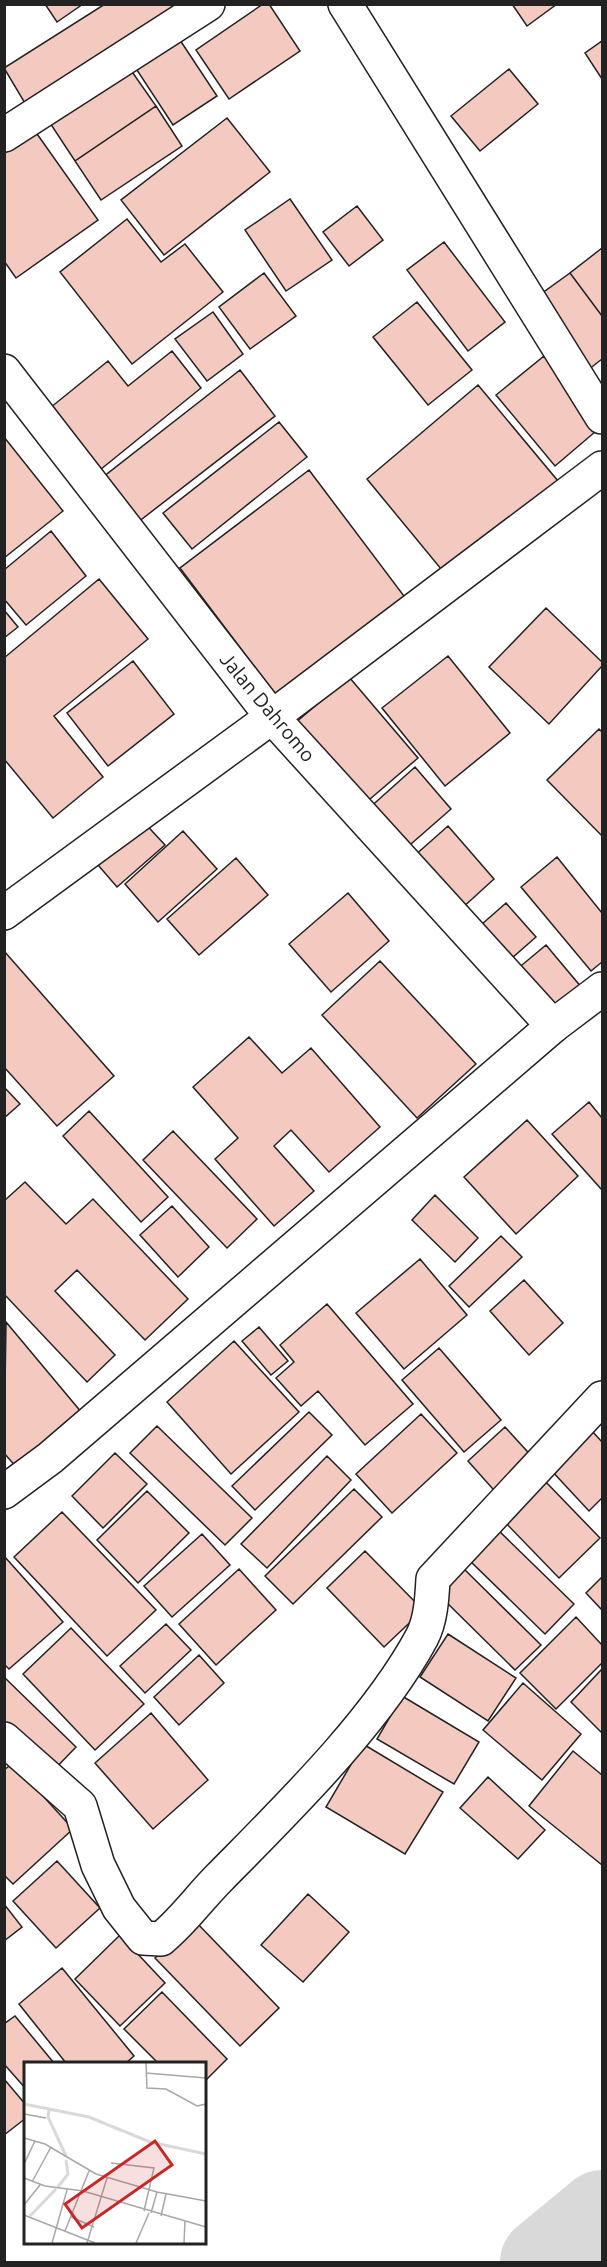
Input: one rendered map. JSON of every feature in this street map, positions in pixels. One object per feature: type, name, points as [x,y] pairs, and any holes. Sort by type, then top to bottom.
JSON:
[{"type":"street","points":[[4,135],[208,4]]},
{"type":"street","points":[[345,4],[603,417]]},
{"type":"street","name":"Jalan Dahromo","points":[[4,371],[272,717],[553,1026]]},
{"type":"street","points":[[4,913],[272,717],[603,468]]},
{"type":"street","points":[[4,1492],[50,1458],[553,1026],[603,989]]},
{"type":"street","points":[[4,1738],[80,1806],[98,1865],[119,1908],[143,1938],[161,1939],[184,1920],[207,1890],[262,1834],[384,1697],[423,1634],[431,1603],[433,1579],[603,1398]]},
{"type":"building","points":[[45,4],[83,4],[57,22]]},
{"type":"building","points":[[105,4],[196,4],[29,110],[4,68]]},
{"type":"building","points":[[263,4],[269,4],[300,51],[229,99],[196,50]]},
{"type":"building","points":[[512,4],[557,4],[527,26]]},
{"type":"building","points":[[176,34],[217,96],[173,125],[133,64]]},
{"type":"building","points":[[602,41],[602,79],[585,53]]},
{"type":"building","points":[[128,66],[156,106],[75,161],[48,120]]},
{"type":"building","points":[[509,69],[538,104],[480,151],[451,116]]},
{"type":"building","points":[[156,106],[182,146],[101,200],[75,161]]},
{"type":"building","points":[[227,118],[270,172],[164,255],[121,200]]},
{"type":"building","points":[[30,124],[98,220],[16,278],[4,261],[4,142]]},
{"type":"building","points":[[290,199],[332,260],[286,291],[245,230]]},
{"type":"building","points":[[357,206],[383,240],[349,266],[323,232]]},
{"type":"building","points":[[127,219],[161,262],[185,244],[223,292],[132,364],[60,272]]},
{"type":"building","points":[[444,242],[505,322],[468,351],[407,270]]},
{"type":"building","points":[[602,248],[602,316],[570,273]]},
{"type":"building","points":[[264,273],[296,316],[250,349],[219,307]]},
{"type":"building","points":[[570,273],[602,316],[602,359],[588,370],[534,299]]},
{"type":"building","points":[[417,302],[472,370],[428,405],[373,337]]},
{"type":"building","points":[[213,312],[243,354],[207,381],[175,339]]},
{"type":"building","points":[[172,351],[201,388],[95,474],[45,412],[108,361],[128,386]]},
{"type":"building","points":[[544,356],[602,426],[555,466],[496,395]]},
{"type":"building","points":[[240,370],[275,416],[133,526],[98,481]]},
{"type":"building","points":[[478,385],[558,481],[446,575],[367,479]]},
{"type":"building","points":[[279,422],[307,457],[192,549],[163,513]]},
{"type":"building","points":[[4,437],[63,511],[4,558]]},
{"type":"building","points":[[309,470],[410,604],[281,702],[180,568]]},
{"type":"building","points":[[51,531],[86,576],[26,625],[4,599],[4,570]]},
{"type":"building","points":[[99,579],[148,639],[54,716],[103,777],[53,818],[4,759],[4,658]]},
{"type":"building","points":[[546,608],[602,662],[602,666],[549,724],[489,667]]},
{"type":"building","points":[[4,610],[18,627],[4,638]]},
{"type":"building","points":[[448,656],[510,733],[445,786],[382,708]]},
{"type":"building","points":[[133,661],[174,714],[108,766],[67,713]]},
{"type":"building","points":[[349,677],[418,758],[363,805],[294,724]]},
{"type":"building","points":[[599,729],[602,732],[602,836],[547,780]]},
{"type":"building","points":[[415,767],[451,809],[403,851],[367,810]]},
{"type":"building","points":[[139,817],[165,845],[117,887],[92,858]]},
{"type":"building","points":[[448,826],[494,879],[460,910],[413,857]]},
{"type":"building","points":[[183,831],[217,869],[158,922],[125,884]]},
{"type":"building","points":[[557,857],[602,913],[602,962],[591,971],[521,887]]},
{"type":"building","points":[[236,858],[268,895],[199,955],[167,919]]},
{"type":"building","points":[[348,893],[389,941],[331,992],[289,944]]},
{"type":"building","points":[[506,903],[536,937],[503,966],[473,932]]},
{"type":"building","points":[[546,945],[582,988],[553,1013],[516,970]]},
{"type":"building","points":[[4,951],[114,1076],[57,1126],[4,1067]]},
{"type":"building","points":[[380,961],[476,1064],[417,1118],[322,1015]]},
{"type":"building","points":[[249,1037],[282,1073],[311,1048],[380,1127],[329,1172],[291,1130],[274,1146],[314,1191],[274,1226],[215,1159],[238,1138],[193,1087]]},
{"type":"building","points":[[4,1087],[20,1104],[4,1118]]},
{"type":"building","points":[[589,1102],[602,1118],[602,1190],[552,1134]]},
{"type":"building","points":[[89,1111],[168,1197],[141,1222],[63,1136]]},
{"type":"building","points":[[527,1120],[578,1176],[516,1234],[464,1177]]},
{"type":"building","points":[[173,1131],[257,1219],[227,1248],[143,1160]]},
{"type":"building","points":[[25,1182],[66,1224],[93,1199],[188,1299],[145,1340],[77,1270],[55,1291],[115,1355],[87,1382],[4,1294],[4,1201]]},
{"type":"building","points":[[435,1195],[478,1238],[455,1262],[412,1220]]},
{"type":"building","points":[[172,1206],[209,1247],[178,1277],[140,1235]]},
{"type":"building","points":[[501,1236],[522,1257],[469,1307],[449,1286]]},
{"type":"building","points":[[420,1259],[467,1315],[404,1369],[356,1313]]},
{"type":"building","points":[[524,1280],[563,1323],[529,1355],[490,1311]]},
{"type":"building","points":[[327,1304],[413,1404],[365,1445],[318,1391],[301,1406],[276,1378],[294,1362],[280,1345]]},
{"type":"building","points":[[6,1322],[82,1413],[17,1468],[4,1453]]},
{"type":"building","points":[[259,1327],[288,1361],[271,1375],[242,1341]]},
{"type":"building","points":[[234,1341],[299,1412],[231,1474],[167,1402]]},
{"type":"building","points":[[439,1348],[501,1420],[464,1452],[402,1380]]},
{"type":"building","points":[[309,1412],[332,1435],[255,1510],[232,1486]]},
{"type":"building","points":[[421,1414],[457,1453],[392,1513],[356,1474]]},
{"type":"building","points":[[157,1426],[252,1518],[225,1545],[130,1453]]},
{"type":"building","points":[[505,1427],[537,1462],[500,1497],[468,1461]]},
{"type":"building","points":[[592,1431],[602,1442],[602,1498],[589,1511],[550,1469]]},
{"type":"building","points":[[115,1453],[147,1484],[103,1528],[72,1496]]},
{"type":"building","points":[[327,1456],[351,1480],[267,1568],[241,1544]]},
{"type":"building","points":[[543,1479],[600,1538],[559,1578],[502,1519]]},
{"type":"building","points":[[354,1489],[382,1517],[293,1604],[265,1576]]},
{"type":"building","points":[[147,1491],[189,1533],[138,1583],[97,1540]]},
{"type":"building","points":[[62,1512],[156,1610],[107,1656],[14,1557]]},
{"type":"building","points":[[497,1529],[574,1604],[545,1634],[468,1559]]},
{"type":"building","points":[[202,1534],[230,1565],[172,1617],[144,1586]]},
{"type":"building","points":[[365,1551],[423,1610],[384,1647],[327,1588]]},
{"type":"building","points":[[4,1556],[63,1622],[9,1669],[4,1664]]},
{"type":"building","points":[[463,1568],[541,1645],[515,1670],[437,1593]]},
{"type":"building","points":[[239,1569],[276,1610],[216,1665],[179,1624]]},
{"type":"building","points":[[602,1577],[602,1610],[586,1593]]},
{"type":"building","points":[[576,1617],[602,1645],[602,1663],[556,1709],[520,1673]]},
{"type":"building","points":[[166,1624],[191,1650],[145,1693],[120,1666]]},
{"type":"building","points":[[71,1628],[144,1704],[95,1750],[23,1674]]},
{"type":"building","points":[[448,1634],[516,1678],[488,1721],[420,1677]]},
{"type":"building","points":[[199,1655],[224,1683],[179,1725],[154,1697]]},
{"type":"building","points":[[602,1669],[602,1733],[571,1702]]},
{"type":"building","points":[[4,1677],[76,1747],[50,1774],[4,1730]]},
{"type":"building","points":[[523,1683],[581,1734],[542,1780],[483,1730]]},
{"type":"building","points":[[402,1696],[479,1742],[454,1784],[377,1739]]},
{"type":"building","points":[[151,1713],[208,1780],[153,1829],[95,1763]]},
{"type":"building","points":[[363,1744],[443,1792],[405,1854],[326,1807]]},
{"type":"building","points":[[573,1751],[602,1775],[602,1865],[529,1806]]},
{"type":"building","points":[[13,1763],[73,1829],[13,1884],[4,1875],[4,1770]]},
{"type":"building","points":[[488,1777],[545,1830],[518,1859],[460,1808]]},
{"type":"building","points":[[57,1861],[100,1908],[56,1948],[13,1901]]},
{"type":"building","points":[[308,1894],[349,1932],[303,1982],[261,1945]]},
{"type":"building","points":[[4,1904],[22,1927],[4,1941]]},
{"type":"building","points":[[194,1920],[279,2008],[240,2046],[155,1958]]},
{"type":"building","points":[[120,1935],[165,1983],[120,2026],[75,1979]]},
{"type":"building","points":[[62,1968],[134,2056],[127,2062],[65,2062],[19,2004]]},
{"type":"building","points":[[162,1992],[227,2059],[206,2080],[206,2062],[157,2062],[124,2029]]},
{"type":"building","points":[[15,2016],[53,2062],[24,2062],[24,2087],[4,2064],[4,2024]]},
{"type":"building","points":[[4,2079],[24,2103],[24,2120],[4,2135]]},
{"type":"waterway","points":[[545,2262],[602,2215]]}]
